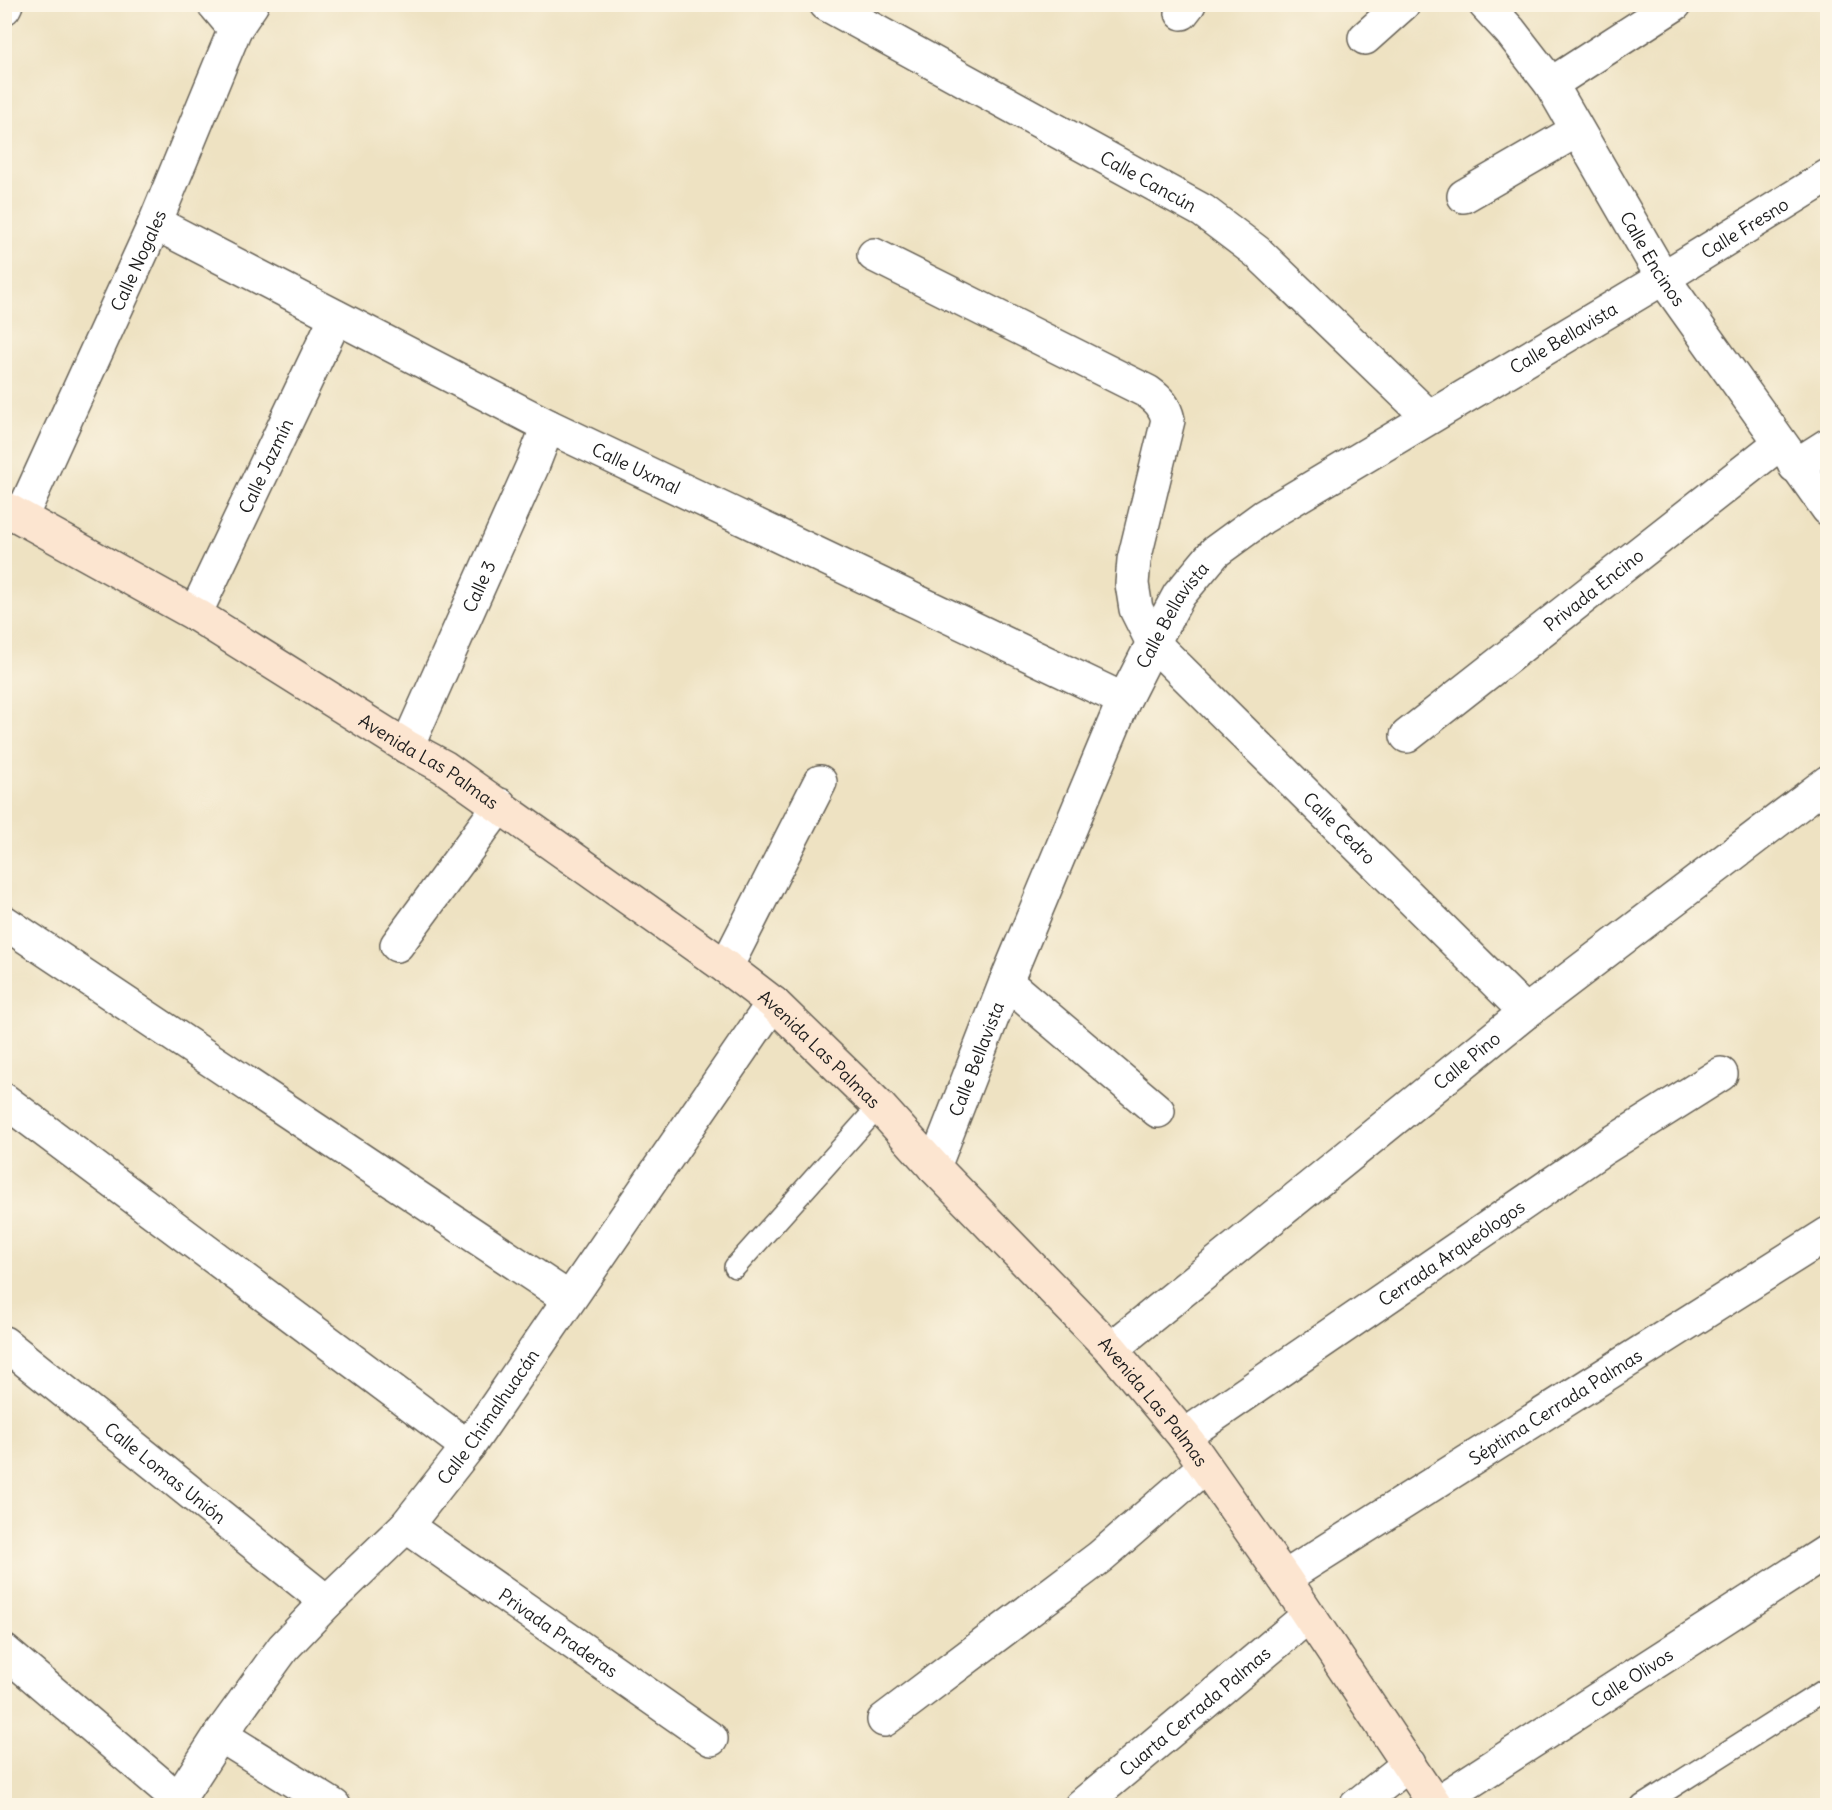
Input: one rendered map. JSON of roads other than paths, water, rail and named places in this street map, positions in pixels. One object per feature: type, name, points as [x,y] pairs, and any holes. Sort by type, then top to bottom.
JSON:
[{"type":"main road","name":"Avenida Las Palmas","points":[[13,512],[195,614],[407,747],[444,767],[500,805],[772,1003],[879,1106],[934,1167],[1111,1349],[1184,1436],[1284,1578],[1435,1805]]},
{"type":"street","points":[[214,4],[244,17]]},
{"type":"street","name":"Calle Cancún","points":[[826,4],[1203,211],[1257,252],[1429,417]]},
{"type":"street","points":[[1365,38],[1403,4]]},
{"type":"street","name":"Calle Encinos","points":[[1485,4],[1510,31],[1551,84],[1576,131],[1663,278],[1827,509]]},
{"type":"street","points":[[1551,84],[1675,4]]},
{"type":"street","name":"Calle Nogales","points":[[13,512],[155,223],[244,17]]},
{"type":"street","points":[[1464,196],[1576,131]]},
{"type":"street","name":"Calle Fresno","points":[[1663,278],[1827,176]]},
{"type":"street","name":"Calle Uxmal","points":[[155,223],[548,426],[1124,700]]},
{"type":"street","name":"Calle Cedro","points":[[874,255],[1148,392],[1162,405],[1168,420],[1134,560],[1132,584],[1136,609],[1153,642],[1526,1012]]},
{"type":"street","name":"Calle Bellavista","points":[[934,1167],[1006,982],[1124,700],[1179,595],[1215,552],[1263,517],[1663,278]]},
{"type":"street","name":"Calle Jazmín","points":[[195,614],[336,317]]},
{"type":"street","name":"Calle 3","points":[[407,747],[548,426]]},
{"type":"street","name":"Privada Encino","points":[[1407,736],[1788,454],[1827,445]]},
{"type":"street","points":[[726,968],[820,782]]},
{"type":"street","name":"Calle Pino","points":[[1111,1349],[1526,1012],[1827,782]]},
{"type":"street","points":[[397,945],[500,805]]},
{"type":"street","points":[[4,922],[568,1298]]},
{"type":"street","points":[[1006,982],[1158,1111]]},
{"type":"street","name":"Calle Chimalhuacán","points":[[176,1802],[220,1735],[283,1648],[406,1526],[468,1447],[772,1003]]},
{"type":"street","name":"Cerrada Arqueólogos","points":[[1184,1436],[1604,1148],[1721,1074]]},
{"type":"street","points":[[4,1100],[468,1447]]},
{"type":"street","name":"Séptima Cerrada Palmas","points":[[1284,1578],[1827,1234]]},
{"type":"street","name":"Calle Lomas Unión","points":[[4,1343],[327,1602]]},
{"type":"street","points":[[884,1720],[1100,1557],[1205,1466]]},
{"type":"street","name":"Privada Praderas","points":[[406,1526],[711,1739]]},
{"type":"street","name":"Calle Olivos","points":[[1435,1805],[1827,1551]]},
{"type":"street","name":"Cuarta Cerrada Palmas","points":[[1081,1806],[1308,1616]]},
{"type":"street","points":[[4,1652],[176,1802]]},
{"type":"street","points":[[220,1735],[334,1806]]},
{"type":"street","points":[[1356,1806],[1409,1764]]},
{"type":"lane","points":[[735,1267],[879,1106]]},
{"type":"lane","points":[[1642,1806],[1827,1688]]}]
